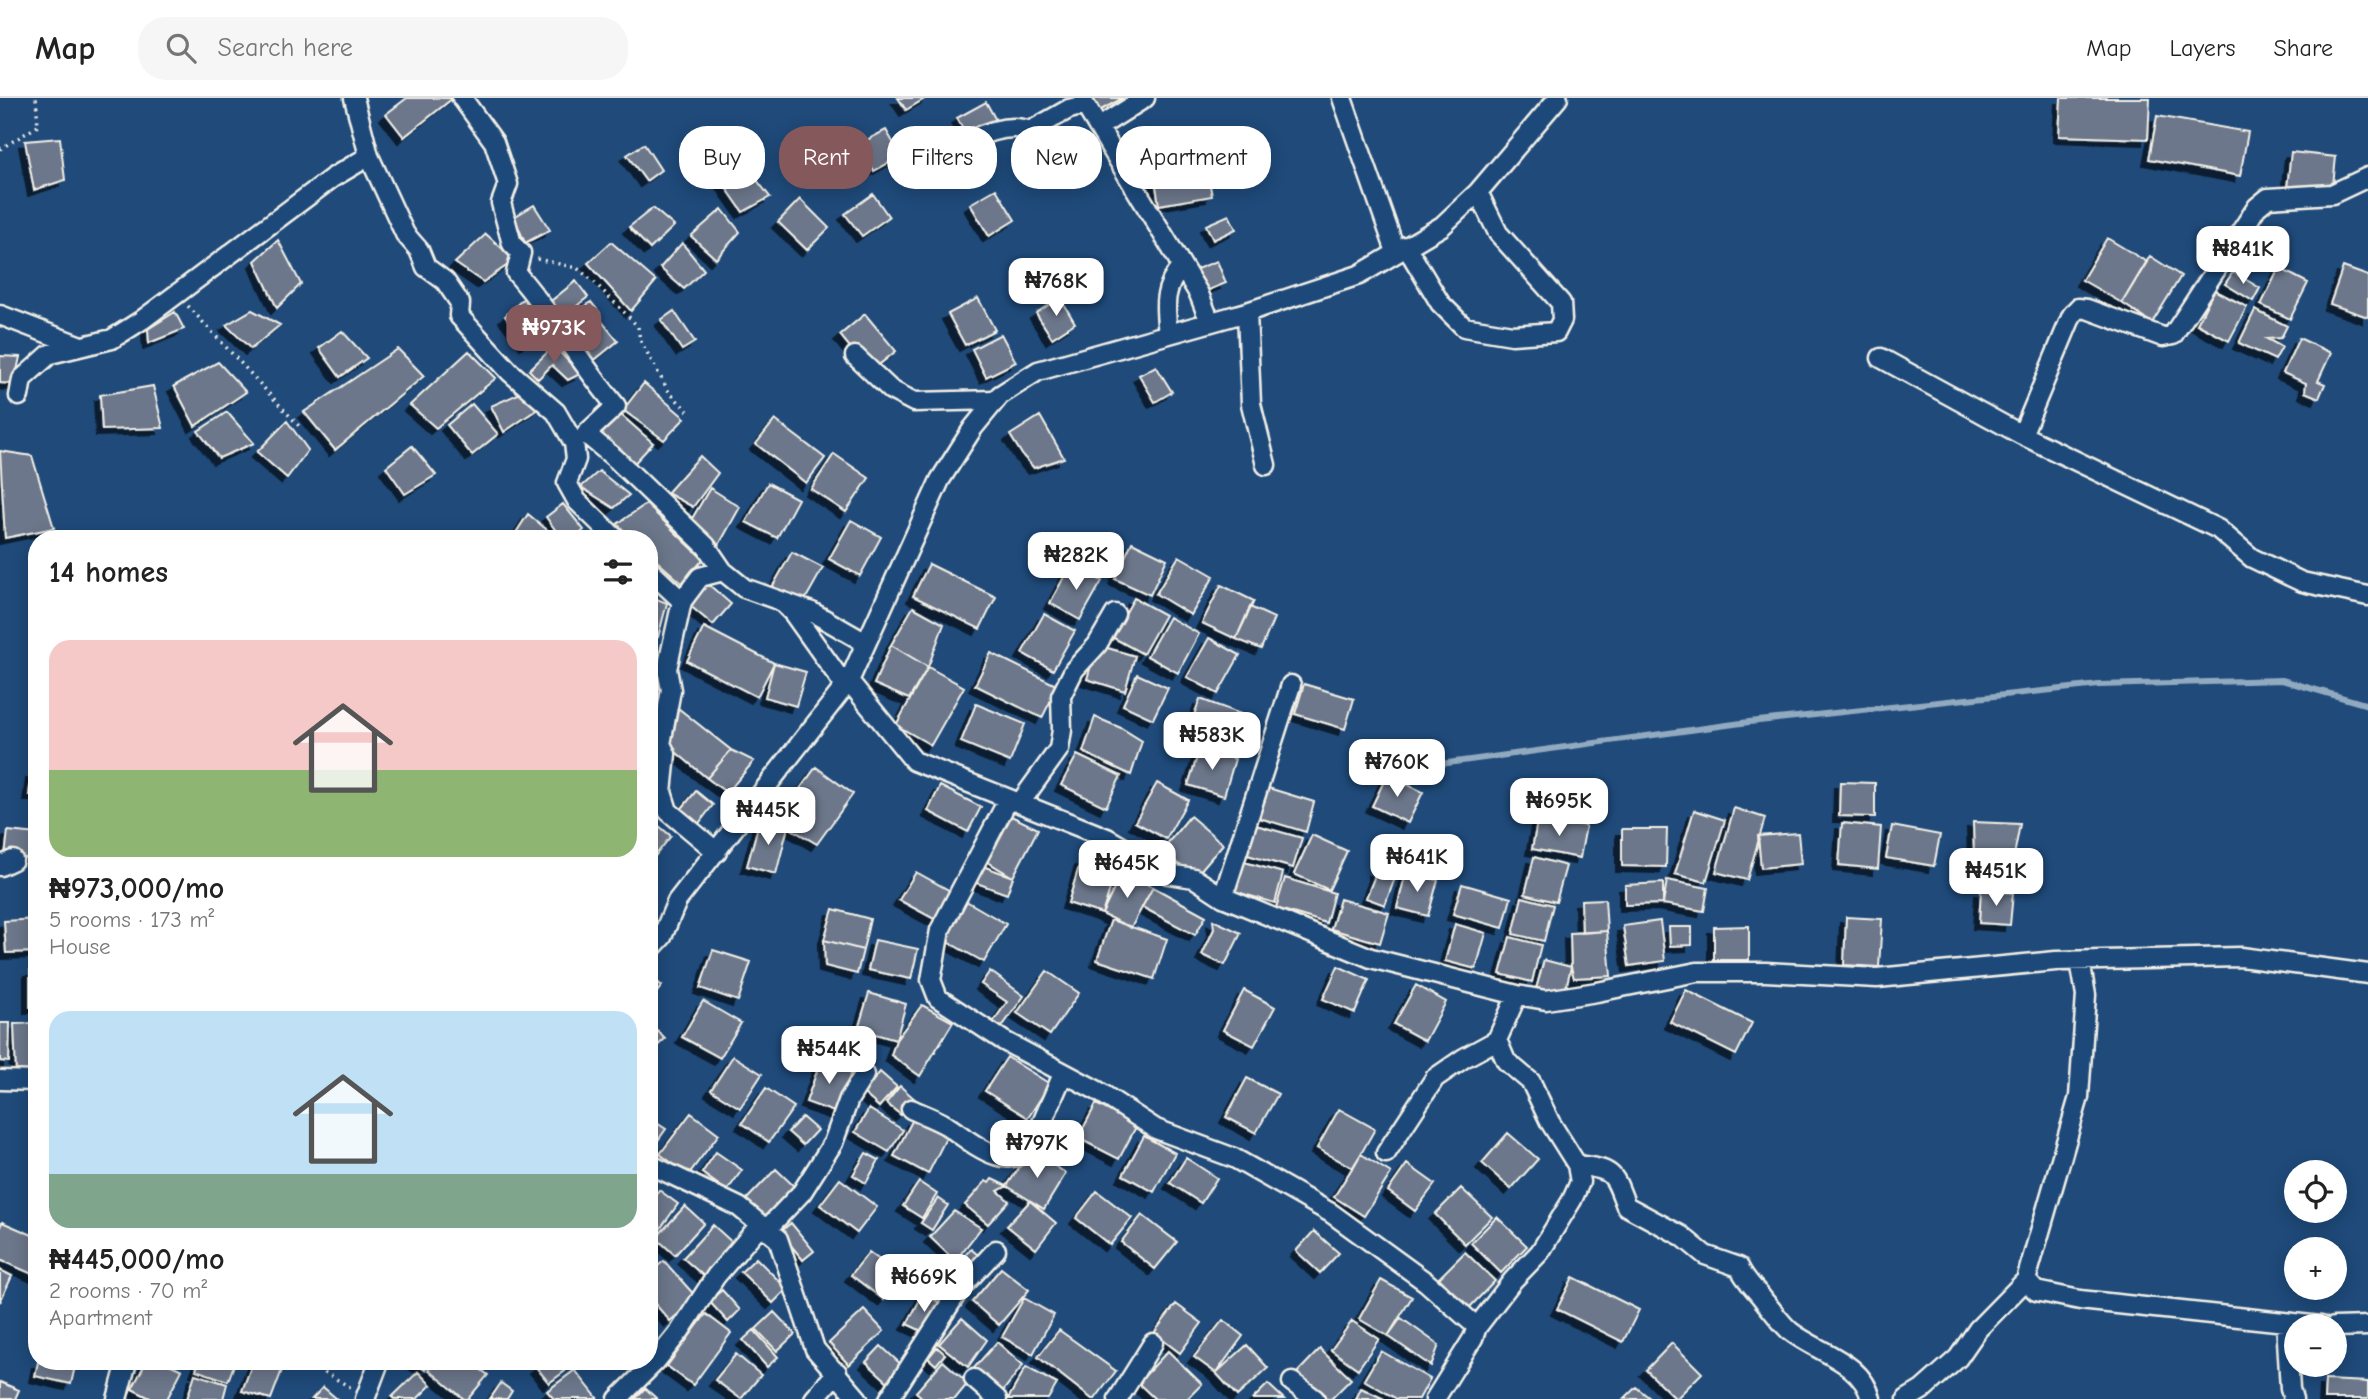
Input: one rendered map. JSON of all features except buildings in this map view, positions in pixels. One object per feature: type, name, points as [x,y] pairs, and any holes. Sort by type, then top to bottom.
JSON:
[{"type":"street","points":[[354,98],[369,156],[405,234],[419,250],[426,267],[445,281],[460,303],[459,316],[510,372],[556,412],[574,443],[576,459],[567,484],[577,501],[607,530]]},
{"type":"street","points":[[462,98],[494,142],[508,184],[501,203],[512,244],[521,253],[516,273],[540,300],[616,406],[586,434],[616,459],[706,546],[723,570],[744,588],[812,612],[866,643]]},
{"type":"street","points":[[1101,126],[1145,98]]},
{"type":"street","points":[[1342,98],[1401,249],[1440,303],[1464,327],[1512,335],[1556,332],[1562,320],[1561,303],[1498,233],[1478,192]]},
{"type":"street","points":[[658,941],[677,901],[847,684],[940,480],[973,428],[1000,395],[1038,370],[1247,312],[1359,275],[1442,226],[1478,192],[1558,98]]},
{"type":"street","points":[[1039,126],[1069,109],[1085,104],[1098,126]]},
{"type":"street","points":[[1102,132],[1199,294],[1210,322]]},
{"type":"street","points":[[19,396],[22,379],[50,354],[78,345],[112,339],[177,294],[332,177],[369,156]]},
{"type":"street","points":[[2022,435],[2072,315],[2078,308],[2162,337],[2173,335],[2257,207],[2263,202],[2268,198],[2332,194],[2368,177]]},
{"type":"street","points":[[1168,334],[1164,301],[1172,278],[1182,266]]},
{"type":"street","points":[[1247,312],[1251,404],[1265,465]]},
{"type":"street","points":[[0,315],[78,345]]},
{"type":"street","points":[[855,356],[891,390],[914,402],[996,400]]},
{"type":"street","points":[[1881,358],[2022,435],[2218,529],[2252,558],[2302,582],[2368,596]]},
{"type":"street","points":[[717,852],[668,811],[662,792],[666,754],[662,744],[671,690],[667,669],[682,601],[701,577],[723,570]]},
{"type":"street","points":[[658,578],[682,601]]},
{"type":"street","points":[[779,599],[793,613],[847,684],[914,761],[1107,838],[1168,874],[1194,878],[1223,897],[1371,958],[1517,995],[1546,1000],[1697,972],[1766,972],[1877,978],[2080,961],[2241,957],[2368,974]]},
{"type":"street","points":[[1115,614],[1097,645],[1074,670],[1061,696],[1062,730],[1059,749],[1014,802],[940,929],[931,980],[938,998],[1063,1074],[1098,1091],[1156,1129],[1234,1158],[1331,1213],[1426,1282],[1477,1326]]},
{"type":"street","points":[[1223,897],[1291,685]]},
{"type":"street","points":[[1907,1399],[1922,1390],[1958,1358],[1978,1329],[2026,1280],[2078,1097],[2086,995],[2080,961]]},
{"type":"street","points":[[1386,1153],[1435,1078],[1497,1040],[1517,995]]},
{"type":"street","points":[[1435,1399],[1473,1338],[1477,1326],[1539,1252],[1580,1182],[1577,1165],[1550,1122],[1531,1082],[1506,1061],[1497,1040]]},
{"type":"street","points":[[911,1109],[945,1125],[992,1155],[1013,1159],[1025,1155],[1032,1146],[1063,1074]]},
{"type":"street","points":[[658,1358],[680,1331],[716,1276],[802,1192],[833,1143],[849,1099],[864,1075]]},
{"type":"street","points":[[1,1084],[28,1082]]},
{"type":"street","points":[[1577,1165],[1605,1169],[1615,1178],[1626,1206],[1682,1236],[1705,1255],[1740,1267],[1745,1280],[1778,1320],[1791,1332],[1823,1352],[1842,1360],[1868,1384],[1871,1399]]},
{"type":"street","points":[[658,1168],[739,1207],[778,1239],[816,1349],[858,1399]]},
{"type":"street","points":[[889,1399],[959,1290],[996,1250]]},
{"type":"street","points":[[2026,1280],[2036,1291],[2080,1300],[2284,1323]]},
{"type":"street","points":[[2347,1326],[2368,1326]]},
{"type":"street","points":[[1118,1399],[1153,1343]]},
{"type":"street","points":[[117,1399],[125,1370]]},
{"type":"street","points":[[365,1398],[376,1370]]},
{"type":"street","points":[[618,1399],[647,1370]]},
{"type":"street","points":[[814,1399],[837,1372]]},
{"type":"street","points":[[2289,1377],[2293,1399]]},
{"type":"street","points":[[974,1379],[997,1399]]},
{"type":"street","points":[[1292,1382],[1315,1399]]},
{"type":"path","points":[[0,149],[38,126],[36,98]]},
{"type":"path","points":[[518,265],[537,259],[577,268],[638,327],[640,340],[669,392],[688,411]]},
{"type":"path","points":[[177,294],[299,426]]},
{"type":"path","points":[[319,1370],[365,1398]]},
{"type":"waterway","points":[[1396,770],[1749,722],[2099,685],[2282,680],[2368,705]]}]
